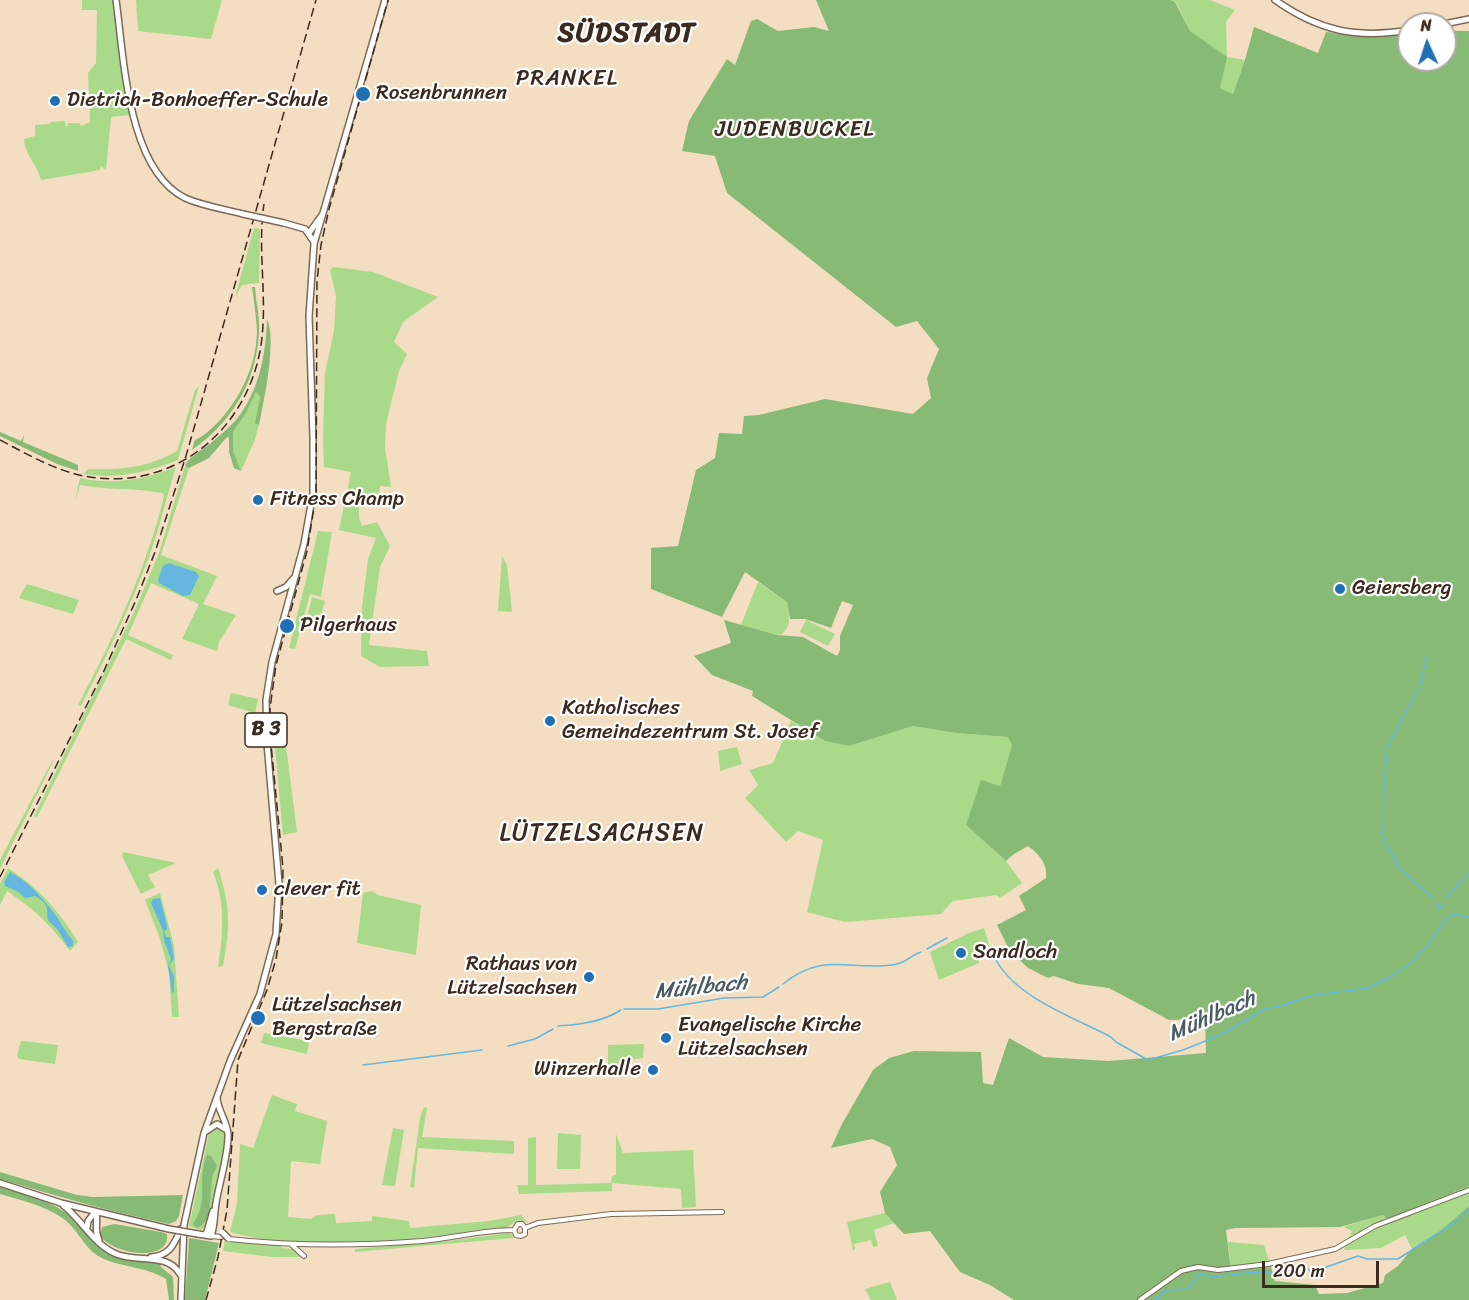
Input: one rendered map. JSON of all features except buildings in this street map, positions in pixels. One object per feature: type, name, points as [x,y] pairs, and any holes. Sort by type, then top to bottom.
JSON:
[{"type":"main road","points":[[116,0],[134,115],[142,146],[151,164],[163,180],[185,198],[301,228],[309,233],[325,210],[385,0]]},
{"type":"main road","points":[[1275,0],[1309,21],[1344,32],[1370,34],[1397,31]]},
{"type":"main road","points":[[301,228],[318,223]]},
{"type":"main road","points":[[314,244],[318,223]]},
{"type":"main road","name":"B 3","points":[[181,1300],[184,1225],[204,1133],[216,1093],[260,994],[276,934],[279,884],[266,700],[272,662],[308,528],[313,493],[314,438],[309,316],[314,244],[309,233]]},
{"type":"main road","points":[[277,591],[286,587],[295,577]]},
{"type":"main road","points":[[208,1236],[227,1145],[227,1130],[218,1107],[216,1093]]},
{"type":"main road","points":[[204,1133],[214,1125],[220,1125],[227,1130]]},
{"type":"main road","points":[[0,1183],[95,1212],[208,1236]]},
{"type":"main road","points":[[61,1203],[77,1216],[98,1243],[108,1250],[128,1258],[171,1263],[181,1276]]},
{"type":"main road","points":[[215,1207],[215,1223],[221,1235],[229,1239]]},
{"type":"main road","points":[[95,1212],[98,1223],[97,1236],[105,1246],[121,1253],[162,1256],[171,1249],[184,1225]]},
{"type":"main road","points":[[87,1228],[88,1221],[95,1212]]},
{"type":"main road","points":[[98,1223],[110,1215]]},
{"type":"main road","points":[[208,1236],[215,1223]]},
{"type":"street","points":[[1140,1300],[1181,1272],[1198,1267],[1218,1270],[1268,1264],[1335,1249],[1384,1222],[1469,1190]]},
{"type":"street","points":[[525,1228],[542,1222],[611,1214],[722,1212]]},
{"type":"street","points":[[229,1239],[291,1244],[392,1243],[514,1230],[520,1224],[525,1228]]},
{"type":"street","points":[[514,1230],[516,1235],[521,1236],[525,1234],[525,1228]]},
{"type":"street","points":[[208,1236],[221,1235]]},
{"type":"street","points":[[291,1244],[304,1256]]},
{"type":"green space","points":[[82,0],[115,0],[131,115],[111,117],[106,170],[101,166],[100,170],[41,180],[24,139],[35,136],[35,125],[65,121],[66,126],[68,123],[80,123],[81,126],[90,122],[88,73],[96,63],[97,10],[82,10]]},
{"type":"green space","points":[[136,0],[222,0],[211,39],[138,31]]},
{"type":"green space","points":[[816,0],[1170,0],[1175,2],[1190,31],[1227,57],[1220,88],[1233,94],[1254,27],[1318,53],[1326,32],[1354,36],[1397,34],[1397,72],[1457,72],[1457,31],[1469,31],[1469,1186],[1387,1219],[1383,1215],[1340,1227],[1226,1230],[1231,1271],[1271,1267],[1275,1281],[1315,1285],[1319,1294],[1347,1293],[1383,1283],[1385,1275],[1398,1266],[1412,1249],[1440,1231],[1469,1206],[1469,1300],[1014,1300],[990,1285],[960,1272],[930,1231],[904,1234],[885,1213],[880,1192],[897,1165],[890,1147],[872,1139],[831,1148],[873,1070],[889,1058],[914,1051],[981,1052],[983,1083],[993,1085],[1009,1038],[1043,1057],[1109,1061],[1206,1053],[1205,1019],[1169,1020],[1109,988],[1078,984],[1054,976],[1048,978],[1028,968],[1010,951],[997,925],[1026,910],[1019,896],[1046,878],[1044,864],[1028,846],[1006,861],[966,825],[981,780],[1000,786],[1012,745],[1008,737],[956,733],[913,726],[849,746],[825,741],[752,696],[753,691],[712,675],[694,656],[731,643],[724,620],[777,635],[803,637],[837,656],[840,650],[840,636],[853,605],[842,601],[831,628],[805,619],[790,619],[787,602],[745,572],[722,617],[651,589],[651,548],[678,546],[696,470],[715,458],[719,433],[742,434],[744,416],[759,415],[825,399],[913,414],[931,398],[927,378],[939,349],[917,321],[896,327],[727,193],[715,156],[682,151],[689,121],[727,59],[735,65],[751,21],[757,19],[778,31],[814,27],[829,31]]},
{"type":"green space","points":[[1170,0],[1210,0],[1235,10],[1226,22],[1227,57],[1245,60],[1233,94],[1220,88],[1226,57],[1190,31],[1176,2]]},
{"type":"green space","points":[[254,228],[260,229],[259,283],[242,285],[235,297]]},
{"type":"green space","points":[[333,267],[373,272],[438,297],[403,322],[394,342],[407,354],[399,371],[386,424],[385,448],[391,487],[380,486],[378,500],[347,493],[351,472],[324,467],[325,373],[334,331],[336,296],[330,270]]},
{"type":"green space","points":[[252,287],[255,287],[259,333],[253,368],[230,414],[219,427],[192,450],[195,440],[202,437],[228,411],[247,378],[254,354],[257,330]]},
{"type":"green space","points":[[267,319],[271,341],[270,355],[259,425],[255,423],[260,397],[256,392],[233,432],[233,451],[241,471],[234,468],[227,437],[209,458],[189,468],[185,466],[192,457],[230,426],[244,409],[260,372]]},
{"type":"green space","points":[[199,386],[178,460],[131,474],[108,476],[83,474],[88,469],[123,468],[145,464],[177,451],[195,390]]},
{"type":"green space","points":[[256,392],[260,397],[255,423],[259,425],[241,471],[233,451],[233,432]]},
{"type":"green space","points":[[0,432],[21,441],[24,435],[23,442],[78,465],[78,471],[57,464],[0,436]]},
{"type":"green space","points":[[185,466],[189,468],[161,555],[217,576],[203,604],[236,615],[219,642],[217,651],[182,639],[199,604],[151,583],[128,635],[173,655],[171,660],[126,639],[37,817],[34,816],[134,612],[159,553]]},
{"type":"green space","points":[[176,467],[155,540],[136,590],[91,687],[81,706],[78,705],[128,603],[148,550],[164,496],[162,493],[152,491],[80,485],[75,501],[80,478],[105,481],[128,480]]},
{"type":"green space","points":[[345,500],[359,503],[359,518],[362,526],[377,522],[390,546],[380,567],[369,645],[427,651],[429,666],[380,667],[361,656],[362,607],[368,559],[376,538],[339,530]]},
{"type":"green space","points":[[318,531],[332,532],[321,597],[310,594],[295,649],[289,648]]},
{"type":"green space","points":[[502,556],[507,565],[512,612],[498,611]]},
{"type":"green space","points":[[758,582],[787,602],[789,624],[782,634],[777,635],[741,625]]},
{"type":"green space","points":[[27,584],[79,600],[73,614],[19,598]]},
{"type":"green space","points":[[312,597],[325,601],[317,629],[305,626]]},
{"type":"green space","points":[[806,620],[835,634],[828,646],[800,632]]},
{"type":"green space","points":[[231,693],[258,699],[255,713],[228,705]]},
{"type":"green space","points":[[791,721],[825,741],[849,746],[913,726],[956,733],[1009,737],[1012,745],[1000,786],[966,825],[1006,861],[1022,883],[1000,898],[996,895],[953,901],[941,914],[845,922],[807,912],[823,840],[798,831],[786,842],[745,798],[758,785],[749,770],[773,763]]},
{"type":"green space","points":[[274,736],[285,739],[297,832],[283,835]]},
{"type":"green space","points":[[737,747],[742,764],[720,771],[718,751]]},
{"type":"green space","points":[[54,760],[0,869],[0,860]]},
{"type":"green space","points":[[123,852],[176,863],[148,875],[155,887],[141,894],[122,856]]},
{"type":"green space","points":[[8,868],[39,892],[64,920],[78,942],[70,951],[42,918],[7,891],[0,905],[0,884]]},
{"type":"green space","points":[[218,868],[228,917],[223,966],[218,967],[222,907],[213,872]]},
{"type":"green space","points":[[372,891],[378,895],[421,905],[416,955],[357,943],[363,893]]},
{"type":"green space","points":[[160,893],[174,946],[179,1017],[172,1017],[169,972],[159,936],[145,900]]},
{"type":"green space","name":"Sandloch","points":[[984,928],[992,954],[979,960],[979,963],[939,980],[930,952]]},
{"type":"green space","points":[[264,1033],[309,1041],[307,1054],[261,1043]]},
{"type":"green space","points":[[21,1041],[58,1045],[55,1064],[19,1059],[17,1056]]},
{"type":"green space","points":[[644,1044],[643,1058],[626,1060],[624,1064],[608,1066],[608,1045]]},
{"type":"green space","points":[[272,1095],[297,1104],[295,1111],[327,1121],[320,1164],[291,1161],[288,1217],[311,1219],[317,1215],[335,1214],[336,1223],[372,1221],[372,1216],[409,1221],[410,1228],[489,1221],[521,1215],[528,1223],[518,1220],[506,1228],[414,1239],[333,1243],[279,1241],[230,1232],[237,1204],[240,1144],[253,1148]]},
{"type":"green space","points":[[424,1107],[427,1108],[422,1137],[514,1141],[514,1154],[418,1148],[414,1188],[410,1187],[420,1118]]},
{"type":"green space","points":[[217,1126],[225,1132],[226,1137],[210,1213],[206,1225],[201,1230],[189,1226],[209,1133]]},
{"type":"green space","points":[[393,1128],[404,1130],[395,1186],[382,1185]]},
{"type":"green space","points":[[558,1133],[581,1135],[580,1169],[557,1169]]},
{"type":"green space","points":[[616,1134],[623,1153],[693,1150],[696,1207],[682,1208],[681,1189],[612,1183],[612,1191],[519,1194],[517,1185],[528,1185],[528,1138],[536,1137],[536,1185],[611,1183],[612,1176],[616,1175]]},
{"type":"green space","points":[[207,1155],[211,1156],[217,1166],[213,1175],[209,1213],[202,1225],[196,1228],[193,1224],[201,1206],[204,1164]]},
{"type":"green space","points":[[0,1172],[77,1195],[93,1197],[183,1195],[179,1216],[176,1221],[169,1224],[0,1179]]},
{"type":"green space","points":[[1469,1186],[1469,1206],[1440,1231],[1412,1249],[1405,1235],[1381,1248],[1344,1250],[1352,1231],[1344,1227],[1383,1215],[1387,1219]]},
{"type":"green space","points":[[0,1187],[58,1207],[109,1253],[133,1260],[160,1263],[161,1267],[173,1277],[174,1300],[169,1300],[166,1279],[100,1257],[58,1215],[42,1207],[0,1194]]},
{"type":"green space","points":[[885,1213],[894,1223],[874,1230],[878,1246],[873,1247],[871,1240],[854,1244],[853,1251],[847,1222]]},
{"type":"green space","points":[[114,1224],[167,1234],[166,1243],[160,1249],[150,1253],[127,1251],[115,1247],[100,1235],[102,1227]]},
{"type":"green space","points":[[509,1233],[513,1235],[513,1238],[355,1252],[355,1249]]},
{"type":"green space","points":[[189,1238],[219,1243],[205,1300],[185,1300]]},
{"type":"green space","points":[[225,1241],[279,1245],[282,1248],[294,1249],[303,1257],[272,1257],[223,1251]]},
{"type":"green space","points":[[1228,1242],[1264,1245],[1271,1267],[1231,1271]]},
{"type":"green space","points":[[890,1282],[897,1300],[871,1300],[865,1289]]},
{"type":"water","points":[[169,563],[196,572],[199,576],[190,595],[183,596],[159,583],[163,566]]},
{"type":"water","points":[[10,872],[24,881],[42,898],[73,941],[73,946],[68,947],[58,930],[48,920],[46,906],[43,902],[35,896],[25,898],[17,891],[5,886],[4,882]]},
{"type":"water","points":[[160,898],[167,926],[164,931],[166,937],[170,937],[174,958],[169,966],[174,976],[174,993],[168,967],[171,959],[164,941],[163,930],[151,903],[153,899]]},
{"type":"waterway","points":[[1427,657],[1419,688],[1388,745],[1383,835],[1400,869],[1433,898]]},
{"type":"waterway","name":"Mühlbach","points":[[1447,897],[1469,873]]},
{"type":"waterway","name":"Mühlbach","points":[[1436,903],[1439,909]]},
{"type":"waterway","name":"Mühlbach","points":[[1439,910],[1443,903]]},
{"type":"waterway","name":"Mühlbach","points":[[996,960],[1005,973],[1032,996],[1111,1037],[1148,1060],[1183,1050],[1226,1032],[1264,1009],[1309,996],[1367,988],[1388,978],[1413,961],[1428,945],[1444,921],[1453,914],[1469,917]]},
{"type":"waterway","name":"Mühlbach","points":[[927,949],[947,938]]},
{"type":"waterway","name":"Mühlbach","points":[[783,984],[811,968],[837,964],[877,966],[897,964],[921,952]]},
{"type":"waterway","name":"Mühlbach","points":[[624,1009],[658,1009],[724,998],[763,997],[779,987]]},
{"type":"waterway","name":"Mühlbach","points":[[558,1026],[591,1022],[621,1010]]},
{"type":"waterway","name":"Mühlbach","points":[[508,1046],[535,1039],[553,1029]]},
{"type":"waterway","name":"Mühlbach","points":[[363,1065],[482,1050]]},
{"type":"waterway","points":[[1230,1275],[1254,1272],[1274,1273],[1306,1267],[1310,1271],[1315,1271],[1358,1256],[1367,1259],[1398,1259],[1454,1223],[1469,1209]]},
{"type":"waterway","points":[[1153,1300],[1160,1297],[1165,1290],[1188,1289],[1199,1274],[1214,1277],[1226,1275]]},
{"type":"railway","points":[[0,877],[103,673],[155,552],[186,456],[316,0]]},
{"type":"railway","points":[[206,1300],[218,1257],[227,1210],[238,1060],[267,990],[276,959],[282,922],[283,868],[271,744],[270,708],[276,665],[307,551],[316,495],[317,281],[321,245],[388,0]]},
{"type":"railway","points":[[0,440],[62,470],[84,476],[116,479],[147,475],[175,465],[201,449],[222,429],[240,404],[253,376],[261,345],[264,204]]},
{"type":"place","name":"Rosenbrunnen","points":[[363,94]]},
{"type":"place","name":"Dietrich-Bonhoeffer-Schule","points":[[55,101]]},
{"type":"place","name":"Fitness Champ","points":[[258,500]]},
{"type":"place","name":"Geiersberg","points":[[1340,589]]},
{"type":"place","name":"Pilgerhaus","points":[[287,626]]},
{"type":"place","name":"Katholisches Gemeindezentrum St. Josef","points":[[550,721]]},
{"type":"place","name":"clever fit","points":[[262,890]]},
{"type":"place","name":"Sandloch","points":[[961,953]]},
{"type":"place","name":"Rathaus von Lützelsachsen","points":[[589,977]]},
{"type":"place","name":"Lützelsachsen Bergstraße","points":[[258,1018]]},
{"type":"place","name":"Evangelische Kirche Lützelsachsen","points":[[666,1038]]},
{"type":"place","name":"Winzerhalle","points":[[653,1070]]},
{"type":"district","name":"SÜDSTADT","points":[[627,34]]},
{"type":"district","name":"PRANKEL","points":[[567,79]]},
{"type":"district","name":"JUDENBUCKEL","points":[[795,130]]},
{"type":"district","name":"LÜTZELSACHSEN","points":[[602,834]]}]
